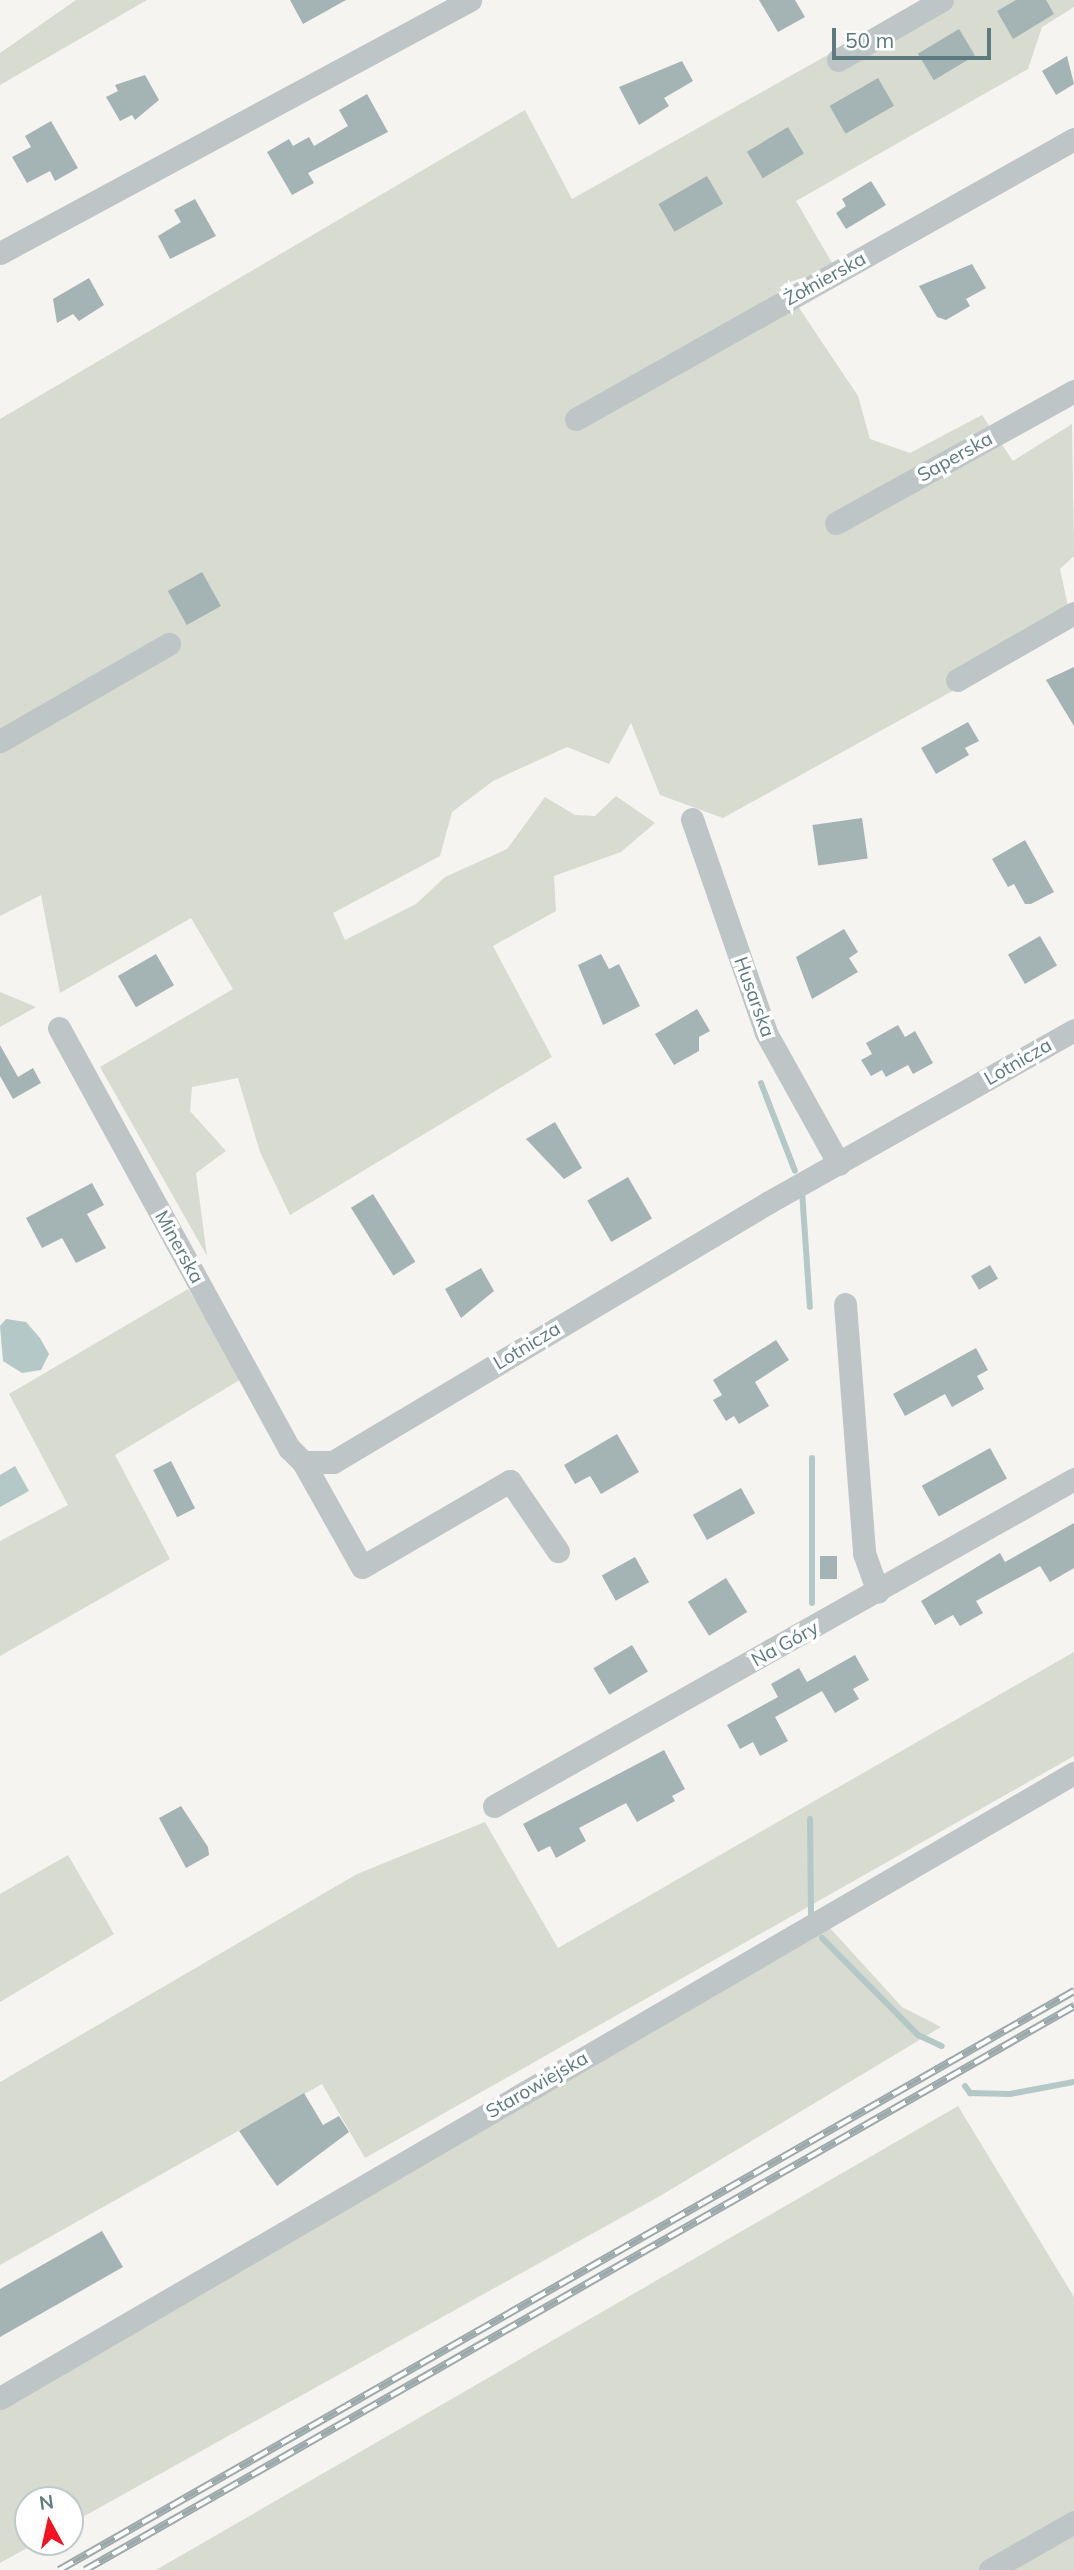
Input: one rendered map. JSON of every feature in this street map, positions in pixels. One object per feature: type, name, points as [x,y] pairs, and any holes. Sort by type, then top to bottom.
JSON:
[{"type":"street","points":[[0,253],[49,221],[384,49],[470,0]]},
{"type":"street","points":[[838,60],[942,0]]},
{"type":"street","name":"Żołnierska","points":[[576,419],[1074,139]]},
{"type":"street","name":"Saperska","points":[[836,523],[1074,391]]},
{"type":"street","points":[[957,680],[1074,613]]},
{"type":"street","points":[[0,741],[169,644]]},
{"type":"street","name":"Husarska","points":[[692,819],[766,1033],[839,1164]]},
{"type":"street","name":"Minerska","points":[[59,1028],[289,1448],[303,1462]]},
{"type":"street","name":"Lotnicza","points":[[303,1462],[332,1462],[839,1164],[1074,1030]]},
{"type":"street","points":[[845,1304],[864,1553],[878,1592]]},
{"type":"street","points":[[303,1462],[362,1567],[510,1481],[558,1551]]},
{"type":"street","name":"Na Góry","points":[[494,1806],[878,1592],[1074,1479]]},
{"type":"street","name":"Starowiejska","points":[[0,2398],[1074,1773]]},
{"type":"street","points":[[990,2570],[1074,2522]]},
{"type":"shaded area","points":[[76,0],[147,0],[0,85],[0,53]]},
{"type":"shaded area","points":[[925,0],[1074,0],[1074,7],[1042,27],[1028,69],[796,201],[835,268],[783,284],[858,396],[870,439],[910,453],[982,415],[1013,461],[1072,424],[1074,556],[1060,569],[1072,625],[723,818],[660,795],[631,723],[609,764],[567,747],[493,781],[452,812],[440,856],[333,913],[345,940],[416,904],[445,877],[507,849],[545,797],[575,815],[595,816],[616,796],[655,823],[621,852],[554,876],[556,911],[493,946],[552,1057],[290,1215],[260,1152],[238,1078],[192,1087],[190,1111],[226,1151],[196,1173],[207,1256],[100,1067],[233,989],[191,918],[60,993],[41,895],[0,916],[0,419],[525,110],[572,199]]},
{"type":"shaded area","points":[[0,992],[36,1007],[0,1027]]},
{"type":"shaded area","points":[[188,1289],[243,1378],[115,1455],[170,1559],[0,1656],[0,1541],[68,1505],[9,1394]]},
{"type":"shaded area","points":[[6,1319],[26,1322],[40,1338],[49,1354],[41,1370],[22,1373],[3,1361],[0,1326]]},
{"type":"shaded area","points":[[15,1466],[29,1491],[0,1507],[0,1475]]},
{"type":"shaded area","points":[[1074,1652],[1074,1756],[365,2158],[322,2084],[0,2265],[0,2082],[357,1874],[485,1822],[558,1948]]},
{"type":"shaded area","points":[[68,1855],[114,1934],[0,2002],[0,1894]]},
{"type":"shaded area","points":[[829,1927],[902,2007],[941,2027],[660,2196],[84,2516],[84,2486],[14,2486],[14,2555],[0,2563],[0,2405]]},
{"type":"shaded area","points":[[958,2106],[1074,2297],[1074,2570],[156,2570]]},
{"type":"building","points":[[290,0],[346,0],[303,24]]},
{"type":"building","points":[[759,0],[795,0],[805,17],[778,32]]},
{"type":"building","points":[[1016,0],[1046,0],[1054,14],[1013,39],[997,11]]},
{"type":"building","points":[[959,29],[975,56],[934,80],[918,54]]},
{"type":"building","points":[[1067,56],[1074,84],[1056,95],[1042,71]]},
{"type":"building","points":[[682,61],[693,81],[664,98],[669,106],[639,125],[619,87]]},
{"type":"building","points":[[145,75],[159,100],[135,120],[132,115],[120,121],[106,97],[118,91],[115,85]]},
{"type":"building","points":[[878,78],[894,106],[846,134],[830,106]]},
{"type":"building","points":[[367,94],[388,132],[308,173],[314,183],[292,195],[267,152],[289,139],[293,146],[309,137],[314,146],[348,126],[339,110]]},
{"type":"building","points":[[51,121],[78,168],[55,181],[50,171],[27,183],[12,157],[31,147],[25,136]]},
{"type":"building","points":[[788,127],[804,154],[763,178],[747,152]]},
{"type":"building","points":[[707,176],[723,204],[675,232],[659,204]]},
{"type":"building","points":[[871,181],[886,205],[846,229],[836,213],[846,206],[842,199]]},
{"type":"building","points":[[195,199],[216,236],[170,259],[158,236],[181,222],[174,210]]},
{"type":"building","points":[[972,264],[986,288],[966,299],[970,306],[946,320],[937,317],[919,286]]},
{"type":"building","points":[[89,278],[104,305],[79,321],[73,314],[57,323],[53,299]]},
{"type":"building","points":[[202,572],[221,606],[187,625],[168,591]]},
{"type":"building","points":[[1074,667],[1074,726],[1046,680]]},
{"type":"building","points":[[968,722],[979,741],[965,748],[969,755],[936,774],[921,748]]},
{"type":"building","points":[[862,818],[868,859],[818,866],[812,825]]},
{"type":"building","points":[[1025,840],[1054,892],[1031,904],[1025,904],[1014,884],[1008,887],[992,859]]},
{"type":"building","points":[[844,929],[858,952],[849,958],[858,972],[812,999],[796,957]]},
{"type":"building","points":[[1040,936],[1057,965],[1025,984],[1008,954]]},
{"type":"building","points":[[156,954],[174,985],[136,1007],[118,976]]},
{"type":"building","points":[[601,954],[609,969],[619,964],[640,1006],[603,1025],[578,965]]},
{"type":"building","points":[[697,1009],[710,1031],[699,1037],[699,1051],[674,1065],[655,1034]]},
{"type":"building","points":[[898,1025],[905,1037],[915,1031],[933,1063],[913,1074],[908,1065],[886,1077],[882,1070],[871,1076],[861,1060],[872,1054],[866,1043]]},
{"type":"building","points":[[0,1045],[18,1077],[33,1068],[41,1083],[13,1099],[0,1076]]},
{"type":"building","points":[[555,1122],[582,1168],[564,1179],[526,1139]]},
{"type":"building","points":[[628,1177],[652,1219],[611,1242],[587,1200]]},
{"type":"building","points":[[92,1183],[104,1205],[87,1214],[106,1248],[76,1263],[62,1238],[42,1248],[26,1218]]},
{"type":"building","points":[[373,1194],[415,1262],[393,1276],[351,1208]]},
{"type":"building","points":[[990,1265],[998,1279],[979,1290],[971,1276]]},
{"type":"building","points":[[481,1268],[494,1291],[461,1318],[445,1289]]},
{"type":"building","points":[[776,1340],[789,1360],[755,1382],[769,1406],[739,1424],[734,1416],[726,1421],[713,1400],[722,1395],[713,1380]]},
{"type":"building","points":[[976,1348],[988,1370],[977,1376],[984,1389],[952,1407],[945,1394],[905,1416],[893,1394]]},
{"type":"building","points":[[617,1434],[639,1472],[601,1494],[590,1476],[575,1484],[564,1465]]},
{"type":"building","points":[[990,1448],[1007,1479],[939,1516],[922,1486]]},
{"type":"building","points":[[171,1461],[195,1508],[177,1517],[153,1470]]},
{"type":"building","points":[[741,1488],[755,1513],[707,1540],[693,1515]]},
{"type":"building","points":[[1074,1523],[1074,1568],[1050,1582],[1040,1566],[976,1601],[983,1613],[960,1626],[953,1615],[935,1625],[921,1601],[1000,1553],[1005,1562]]},
{"type":"building","points":[[820,1556],[837,1556],[837,1579],[820,1579]]},
{"type":"building","points":[[635,1557],[649,1582],[616,1601],[602,1575]]},
{"type":"building","points":[[726,1578],[747,1612],[709,1636],[688,1602]]},
{"type":"building","points":[[632,1645],[648,1672],[609,1695],[593,1668]]},
{"type":"building","points":[[855,1655],[869,1680],[853,1689],[859,1699],[835,1713],[822,1691],[775,1717],[788,1741],[760,1756],[753,1742],[740,1749],[727,1725],[778,1697],[771,1684],[799,1668],[807,1682]]},
{"type":"building","points":[[664,1750],[685,1789],[672,1796],[675,1801],[637,1822],[626,1803],[579,1828],[586,1841],[556,1858],[550,1846],[538,1852],[523,1824]]},
{"type":"building","points":[[181,1806],[208,1847],[209,1855],[186,1868],[159,1818]]},
{"type":"building","points":[[304,2093],[323,2125],[339,2116],[349,2132],[277,2186],[239,2131]]},
{"type":"building","points":[[102,2231],[123,2267],[0,2337],[0,2289]]},
{"type":"waterway","points":[[761,1083],[795,1171]]},
{"type":"waterway","points":[[802,1191],[810,1307]]},
{"type":"waterway","points":[[812,1458],[812,1603]]},
{"type":"waterway","points":[[810,1819],[811,1915]]},
{"type":"waterway","points":[[822,1938],[918,2035],[942,2046]]},
{"type":"waterway","points":[[965,2086],[970,2093],[1010,2094],[1074,2082]]},
{"type":"railway","points":[[59,2570],[1074,1991]]},
{"type":"railway","points":[[85,2570],[1074,2006]]}]
